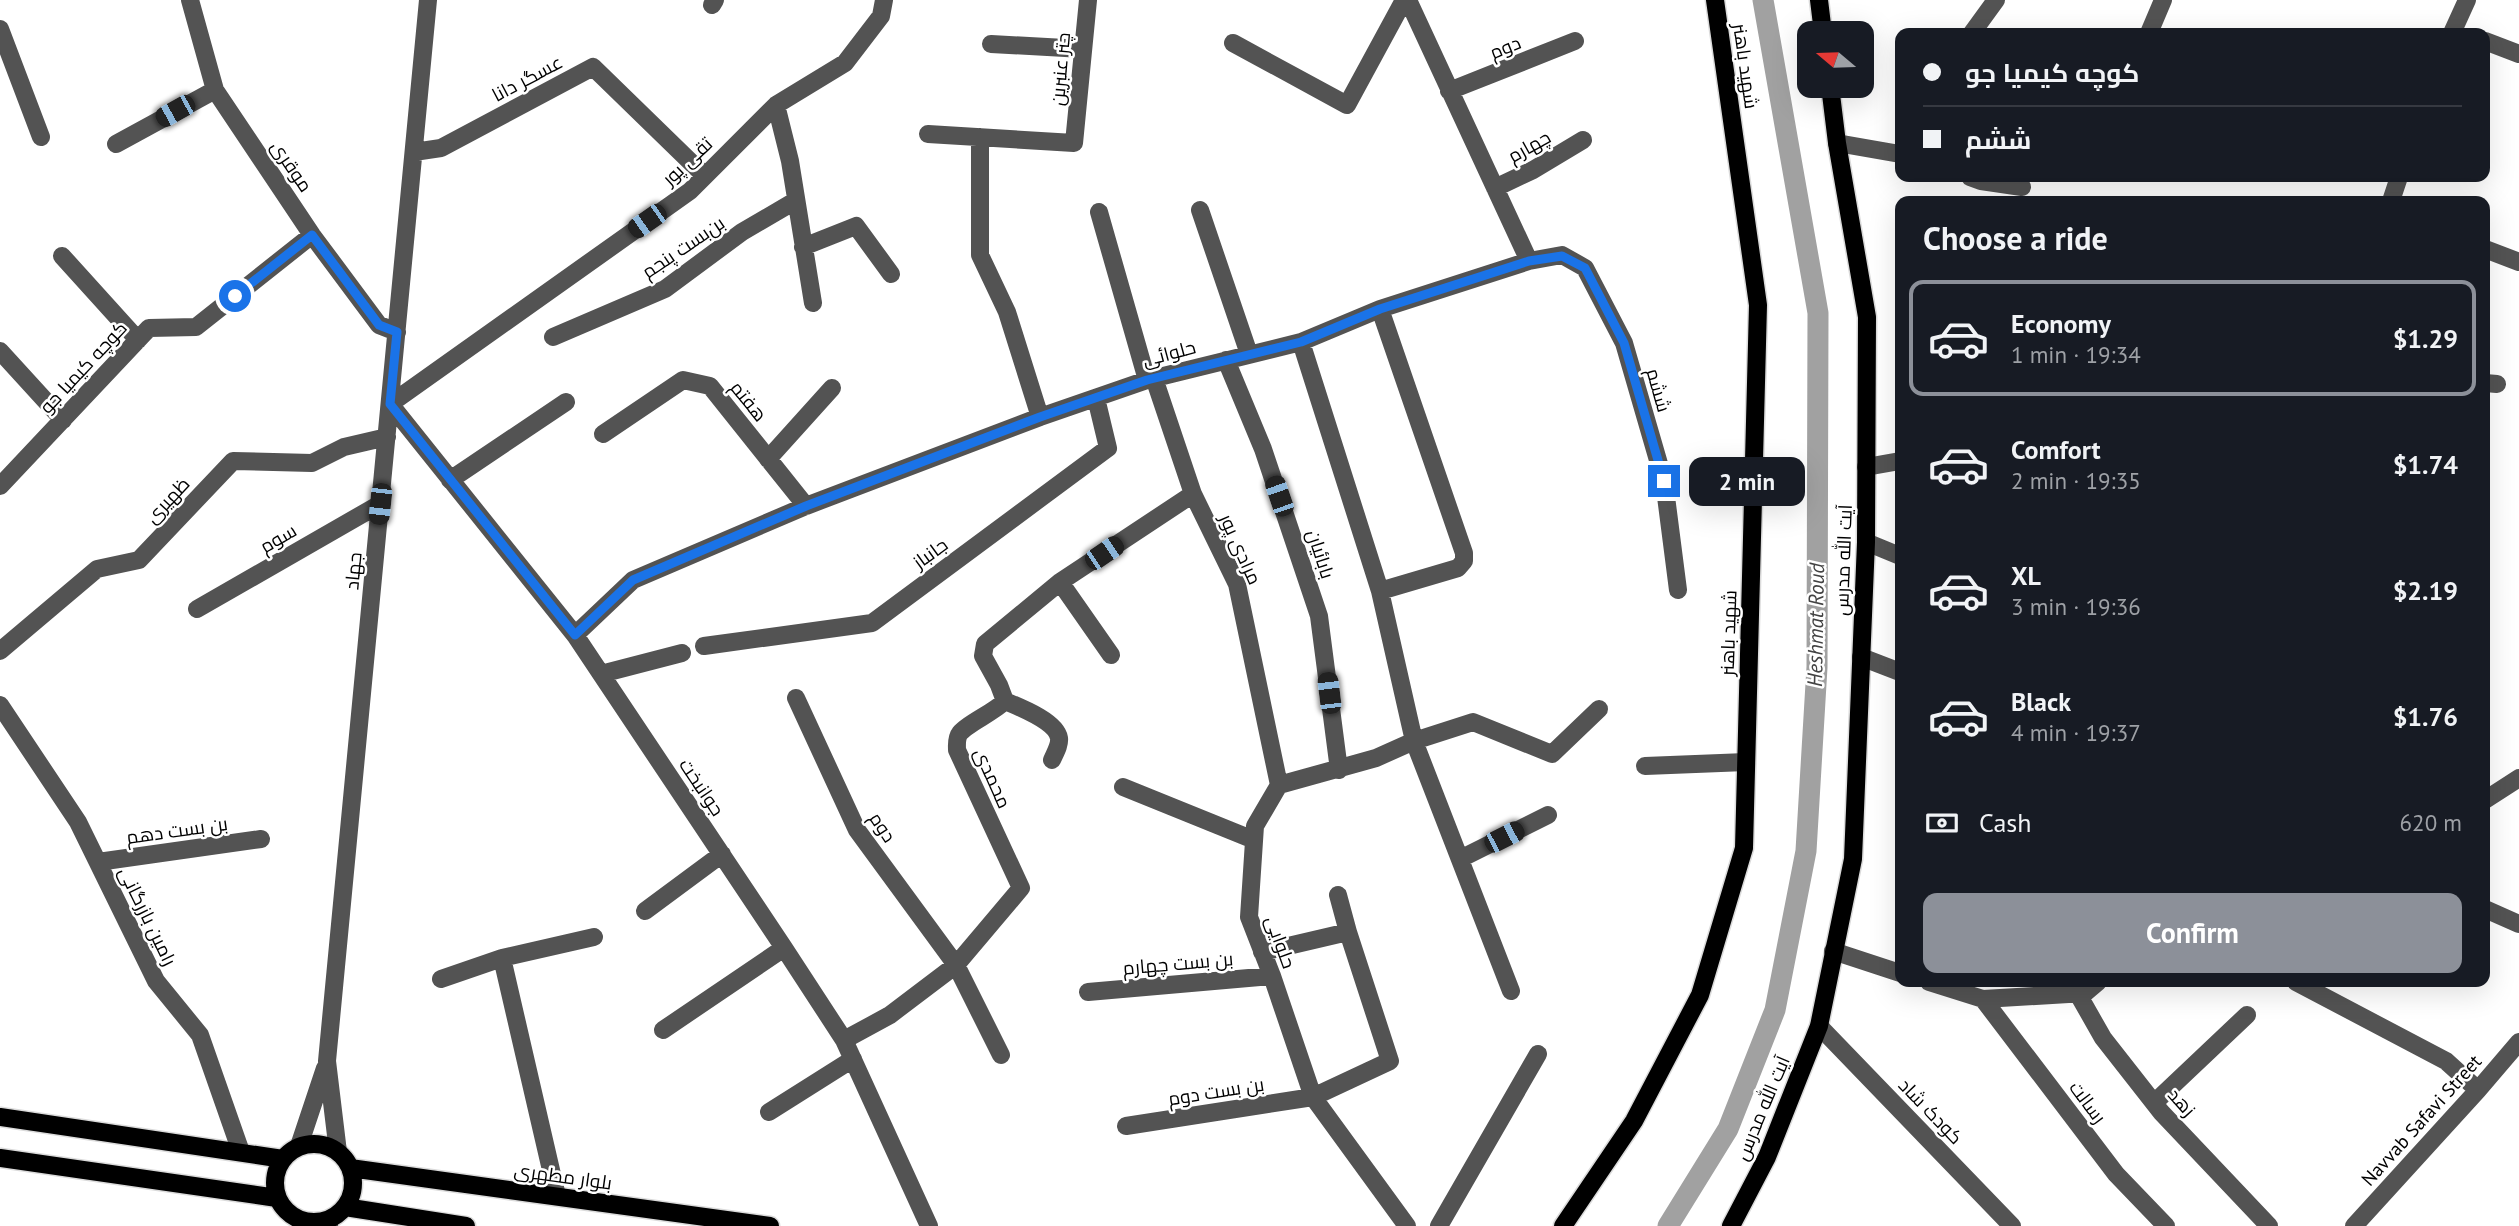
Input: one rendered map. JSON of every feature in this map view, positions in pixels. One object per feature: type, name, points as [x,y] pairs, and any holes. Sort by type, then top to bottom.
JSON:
[{"type":"main road","name":"شهید باهنر","points":[[1563,1226],[1634,1121],[1700,995],[1744,848],[1758,305],[1715,0]]},
{"type":"main road","points":[[1819,0],[1822,21]]},
{"type":"main road","name":"آیت الله مدرس","points":[[1736,1223],[1767,1157],[1819,1026],[1853,859],[1866,542],[1867,317],[1831,98]]},
{"type":"main road","points":[[0,1117],[282,1159]]},
{"type":"main road","points":[[312,1143],[326,1145],[338,1152],[350,1168],[352,1188],[345,1207],[329,1223],[304,1222],[293,1216],[277,1198],[274,1185],[276,1171],[282,1159],[299,1146],[312,1143]]},
{"type":"main road","points":[[0,1158],[277,1198]]},
{"type":"main road","name":"بلوار مطهری","points":[[350,1168],[769,1226]]},
{"type":"main road","points":[[345,1207],[466,1226]]},
{"type":"street","name":"موقری","points":[[190,0],[215,90],[312,235],[379,325],[397,332]]},
{"type":"street","name":"جهاد","points":[[327,1061],[428,0]]},
{"type":"street","name":"تقی پور","points":[[390,404],[690,191],[776,105],[845,63],[881,16],[884,0]]},
{"type":"street","name":"چتر عنبرین","points":[[980,137],[1074,143],[1088,0]]},
{"type":"street","points":[[1233,43],[1347,105],[1406,0]]},
{"type":"street","points":[[1406,0],[1529,261]]},
{"type":"street","points":[[1976,28],[1996,0]]},
{"type":"street","points":[[2151,28],[2163,0]]},
{"type":"street","points":[[2458,28],[2467,0]]},
{"type":"street","points":[[0,29],[41,136]]},
{"type":"street","name":"دوم","points":[[1449,91],[1575,41]]},
{"type":"street","points":[[2490,43],[2519,54]]},
{"type":"street","points":[[991,44],[1083,49]]},
{"type":"street","name":"عسگر دانا","points":[[414,152],[441,148],[593,66],[705,176]]},
{"type":"street","points":[[116,144],[215,90]]},
{"type":"street","points":[[776,105],[790,161],[813,303]]},
{"type":"street","points":[[928,134],[980,137],[980,255],[1007,312],[1040,417]]},
{"type":"street","name":"چهارم","points":[[1495,188],[1533,170],[1583,140]]},
{"type":"street","points":[[1837,143],[1895,153]]},
{"type":"street","points":[[1988,182],[2022,187]]},
{"type":"street","name":"بن‌بست پنجم","points":[[553,337],[665,289],[742,232],[795,201]]},
{"type":"street","points":[[1200,210],[1249,354]]},
{"type":"street","name":"مرادی پور","points":[[1099,212],[1151,379],[1193,494],[1237,583],[1279,785]]},
{"type":"street","points":[[803,247],[856,226],[891,275]]},
{"type":"street","name":"کوچه کیمیا جو","points":[[1,482],[149,328],[196,327],[312,235]]},
{"type":"street","points":[[2490,250],[2519,262]]},
{"type":"street","points":[[62,256],[138,340]]},
{"type":"street","name":"ششم","points":[[1529,261],[1562,256],[1585,268],[1624,343],[1664,481],[1678,590]]},
{"type":"street","name":"حلوائی","points":[[575,635],[633,580],[806,506],[1040,417],[1151,379],[1301,342],[1380,309],[1529,261]]},
{"type":"street","points":[[1380,309],[1464,561],[1458,568],[1380,591]]},
{"type":"street","points":[[1301,342],[1380,591],[1414,741],[1511,991]]},
{"type":"street","points":[[0,351],[62,420]]},
{"type":"street","name":"بابائیان","points":[[1226,360],[1264,449],[1319,616],[1339,770]]},
{"type":"street","name":"هفتم","points":[[603,434],[683,380],[710,386],[806,506]]},
{"type":"street","points":[[768,459],[832,388]]},
{"type":"street","name":"جانباز","points":[[704,646],[872,623],[1108,448],[1096,398]]},
{"type":"street","points":[[450,480],[566,402]]},
{"type":"street","name":"جوانبخت","points":[[390,404],[575,635],[784,948],[844,1040],[929,1226]]},
{"type":"street","name":"ظهیری","points":[[0,651],[97,569],[139,560],[233,461],[312,463],[344,447],[387,437]]},
{"type":"street","points":[[1866,467],[1895,462]]},
{"type":"street","points":[[1052,760],[1059,745],[1058,734],[1045,721],[1005,701],[983,656],[985,644],[1060,582],[1193,494]]},
{"type":"street","name":"سوم","points":[[197,609],[380,504]]},
{"type":"street","points":[[1866,542],[1895,553]]},
{"type":"street","points":[[1060,582],[1111,655]]},
{"type":"street","points":[[601,674],[682,653]]},
{"type":"street","points":[[1861,657],[1895,670]]},
{"type":"street","name":"دوم","points":[[796,698],[857,830],[956,965],[1001,1055]]},
{"type":"street","name":"محمدی","points":[[844,1040],[890,1015],[956,965],[1021,888],[957,750],[957,740],[961,732],[1005,701]]},
{"type":"street","name":"رامین بازرگانی","points":[[0,705],[78,822],[156,981],[200,1035],[241,1152]]},
{"type":"street","points":[[1279,785],[1376,758],[1414,741],[1473,722],[1552,754],[1599,709]]},
{"type":"street","points":[[1645,766],[1746,762]]},
{"type":"street","points":[[2490,797],[2519,778]]},
{"type":"street","name":"حلوایی","points":[[1279,785],[1255,826],[1249,917],[1313,1097],[1407,1226]]},
{"type":"street","points":[[1123,787],[1254,840]]},
{"type":"street","points":[[1460,859],[1548,815]]},
{"type":"street","name":"بن بست دهم","points":[[98,862],[261,839]]},
{"type":"street","points":[[645,911],[722,854]]},
{"type":"street","points":[[1262,952],[1348,932],[1338,895]]},
{"type":"street","points":[[2490,911],[2519,924]]},
{"type":"street","name":"بن بست دوم","points":[[1126,1126],[1313,1097],[1390,1061],[1348,932]]},
{"type":"street","points":[[441,979],[502,958],[594,937]]},
{"type":"street","points":[[663,1030],[784,948]]},
{"type":"street","points":[[1833,951],[1895,971]]},
{"type":"street","points":[[502,958],[557,1196]]},
{"type":"street","name":"بن بست چهارم","points":[[1088,992],[1272,976]]},
{"type":"street","points":[[1945,987],[1983,999],[2078,994],[2085,993],[2092,987]]},
{"type":"street","points":[[2305,987],[2446,1061],[2478,1090]]},
{"type":"street","name":"زهد","points":[[2078,994],[2103,1038],[2154,1103],[2269,1226]]},
{"type":"street","name":"رسالت","points":[[1983,999],[2116,1174],[2166,1226]]},
{"type":"street","points":[[2154,1103],[2247,1015]]},
{"type":"street","name":"کودک شاد","points":[[1819,1026],[2011,1226]]},
{"type":"street","name":"Navvab Safavi Street","points":[[2354,1226],[2519,1042]]},
{"type":"street","points":[[1439,1226],[1538,1054]]},
{"type":"street","points":[[769,1112],[853,1059]]},
{"type":"street","points":[[299,1146],[327,1061]]},
{"type":"street","points":[[327,1061],[338,1152]]},
{"type":"waterway","name":"Heshmat Roud","points":[[1668,1226],[1728,1129],[1775,1010],[1806,851],[1817,667],[1818,313],[1763,0]]},
{"type":"route","points":[[235,296],[312,235],[379,325],[397,332],[390,404],[575,635],[633,580],[806,506],[1040,417],[1147,380],[1301,342],[1380,309],[1529,261],[1562,256],[1585,268],[1624,343],[1664,481]]}]
